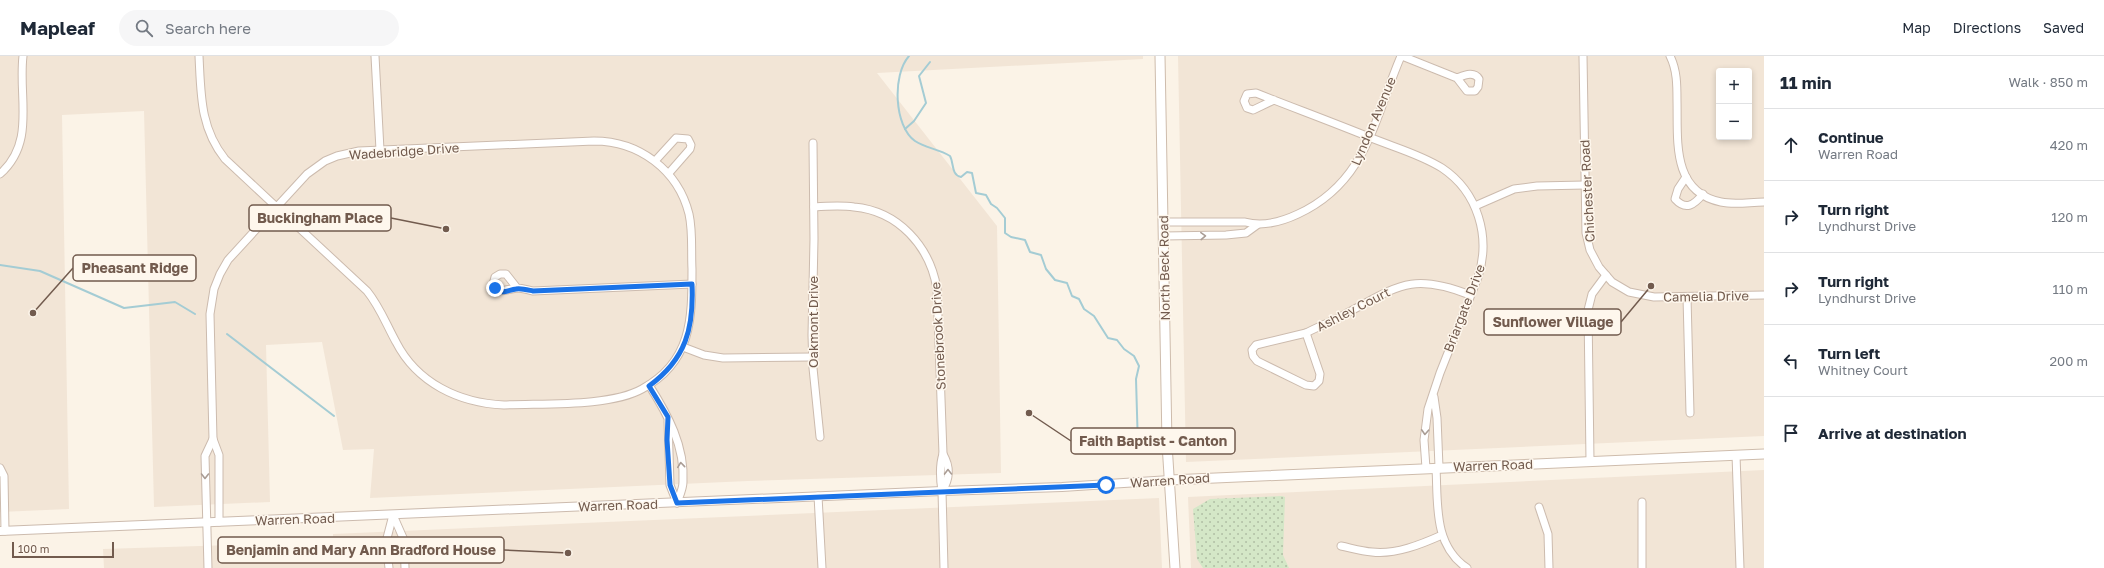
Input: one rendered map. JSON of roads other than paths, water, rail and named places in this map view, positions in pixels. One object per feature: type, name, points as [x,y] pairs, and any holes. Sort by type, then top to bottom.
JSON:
[{"type":"main road","name":"North Beck Road","points":[[1160,56],[1167,444],[1175,568]]},
{"type":"main road","name":"Warren Road","points":[[1170,480],[1438,467],[1764,454]]},
{"type":"street","points":[[0,174],[14,158],[23,131],[23,56]]},
{"type":"street","name":"Wadebridge Drive","points":[[199,56],[203,114],[213,143],[225,159],[276,207],[367,291],[379,306],[396,342],[408,360],[428,380],[450,393],[476,402],[504,405],[611,400],[630,395],[649,386],[669,368],[683,347],[691,318],[692,284],[689,215],[681,192],[669,173],[655,160],[629,147],[602,141],[380,150],[350,153],[325,161],[307,174],[276,207],[228,260],[214,289],[210,314],[213,439],[219,455],[219,522]]},
{"type":"street","points":[[375,56],[380,150]]},
{"type":"street","points":[[1402,56],[1457,78]]},
{"type":"street","name":"Lyndon Avenue","points":[[1164,236],[1226,235],[1246,233],[1257,225],[1293,216],[1324,200],[1336,191],[1353,170],[1369,137],[1402,56]]},
{"type":"street","name":"Chichester Road","points":[[1583,56],[1585,185],[1588,241],[1594,259],[1606,275]]},
{"type":"street","points":[[1670,56],[1676,76],[1678,153],[1686,177],[1694,188],[1713,200],[1727,203],[1764,202]]},
{"type":"street","name":"Briargate Drive","points":[[1274,100],[1428,160],[1442,168],[1460,184],[1475,206],[1482,228],[1484,250],[1481,269],[1440,373],[1434,397],[1426,416],[1424,440],[1426,468]]},
{"type":"street","points":[[655,160],[676,138],[688,138],[691,145],[690,149],[669,173]]},
{"type":"street","name":"Oakmont Drive","points":[[813,143],[814,207],[812,357],[820,437]]},
{"type":"street","points":[[1686,177],[1678,188],[1675,199],[1681,206],[1688,207],[1696,203],[1703,194]]},
{"type":"street","points":[[1475,206],[1514,189],[1537,186],[1585,185]]},
{"type":"street","name":"Stonebrook Drive","points":[[814,207],[855,207],[868,209],[886,216],[910,233],[929,260],[937,289],[943,454],[940,463],[944,568]]},
{"type":"street","name":"Lyndon Avenue","points":[[1164,222],[1245,222],[1257,225]]},
{"type":"street","points":[[1590,461],[1588,310],[1592,294],[1606,275]]},
{"type":"street","name":"Camelia Drive","points":[[1606,275],[1620,287],[1638,295],[1654,297],[1764,295]]},
{"type":"street","name":"Ashley Court","points":[[1306,333],[1320,374],[1320,381],[1314,386],[1306,385],[1257,361],[1253,356],[1252,350],[1256,345],[1306,333],[1346,314],[1384,292],[1404,285],[1421,283],[1438,284],[1470,295]]},
{"type":"street","points":[[517,288],[533,291],[692,284]]},
{"type":"street","points":[[1687,297],[1690,413]]},
{"type":"street","points":[[683,347],[704,355],[723,358],[812,357]]},
{"type":"street","points":[[649,386],[668,417],[678,440],[683,484],[677,503]]},
{"type":"street","name":"Briargate Drive","points":[[1434,397],[1437,418],[1438,512],[1442,535],[1451,552],[1468,568]]},
{"type":"street","points":[[668,417],[667,440],[670,485],[677,503]]},
{"type":"street","name":"Wadebridge Drive","points":[[208,568],[205,456],[213,439]]},
{"type":"street","points":[[1736,455],[1740,568]]},
{"type":"street","points":[[0,468],[4,476],[3,531]]},
{"type":"street","name":"Warren Road","points":[[3,531],[1062,487],[1170,480]]},
{"type":"street","points":[[818,496],[822,568]]},
{"type":"street","points":[[1642,502],[1642,568]]},
{"type":"street","points":[[1539,507],[1548,534],[1549,568]]},
{"type":"street","points":[[389,568],[386,542],[393,515]]},
{"type":"street","points":[[393,515],[404,540],[405,568]]},
{"type":"street","points":[[1341,546],[1373,552],[1385,551],[1424,543],[1442,535]]},
{"type":"waterway","points":[[909,56],[900,75],[898,87],[899,113],[908,134],[915,141],[950,156],[954,171],[958,176],[961,177],[967,172],[972,173],[976,193],[986,195],[991,204],[997,208],[1005,218],[1005,233],[1011,237],[1025,240],[1030,252],[1041,255],[1046,269],[1055,280],[1067,283],[1072,296],[1079,299],[1084,309],[1094,316],[1108,338],[1117,340],[1124,349],[1134,356],[1139,366],[1136,379],[1138,447]]},
{"type":"waterway","points":[[905,129],[914,121],[926,103],[919,76],[930,62]]},
{"type":"waterway","points":[[0,265],[40,271],[124,308],[175,302],[195,314]]},
{"type":"waterway","points":[[227,334],[334,416]]},
{"type":"place","name":"Buckingham Place","points":[[446,229]]},
{"type":"place","name":"Sunflower Village","points":[[1651,286]]},
{"type":"place","name":"Pheasant Ridge","points":[[33,313]]},
{"type":"place","name":"Faith Baptist - Canton","points":[[1029,413]]},
{"type":"place","name":"Benjamin and Mary Ann Bradford House","points":[[568,553]]}]
